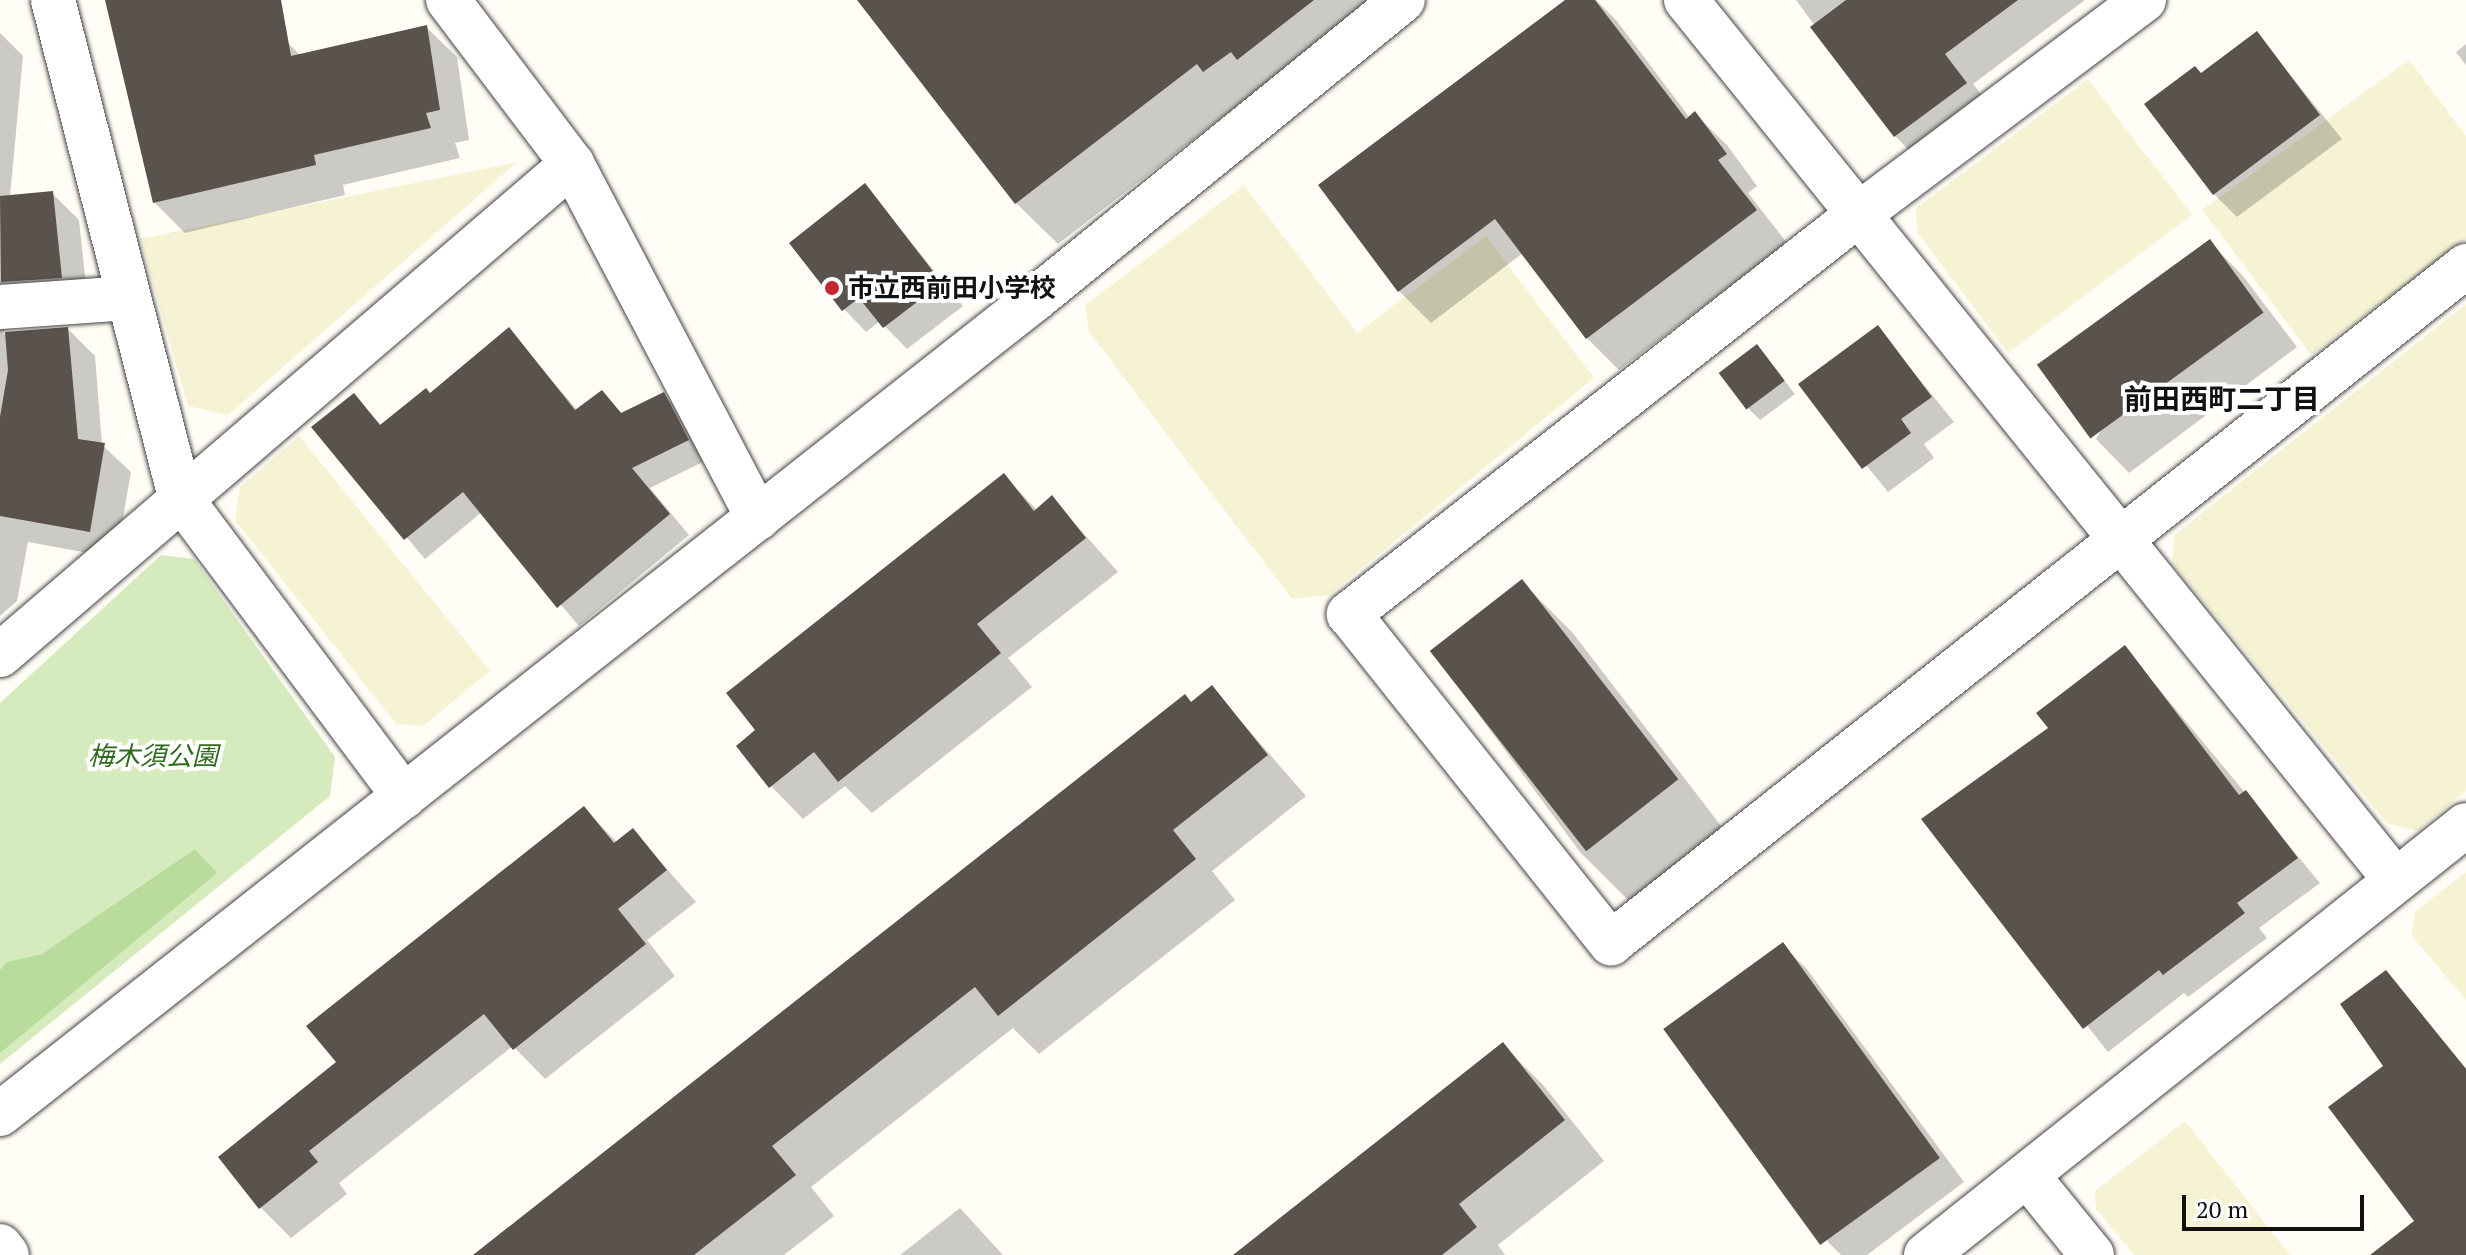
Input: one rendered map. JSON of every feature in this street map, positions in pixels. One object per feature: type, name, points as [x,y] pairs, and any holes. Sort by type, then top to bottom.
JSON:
[{"type":"street","points":[[53,0],[180,497],[404,796]]},
{"type":"street","points":[[448,0],[572,164],[758,518]]},
{"type":"street","points":[[0,1114],[758,518],[1403,0]]},
{"type":"street","points":[[1686,0],[2396,881]]},
{"type":"street","points":[[2144,0],[1860,213],[1349,614],[1611,943],[2466,266]]},
{"type":"street","points":[[0,655],[180,497],[572,164]]},
{"type":"street","points":[[0,307],[129,298]]},
{"type":"street","points":[[1926,1255],[2466,825]]},
{"type":"street","points":[[2027,1175],[2092,1255]]},
{"type":"street","points":[[0,1246],[7,1255]]},
{"type":"shaded area","points":[[2409,60],[2466,136],[2466,239],[2311,355],[2202,210]]},
{"type":"shaded area","points":[[2088,79],[2192,215],[2008,353],[1917,232],[1916,208]]},
{"type":"shaded area","points":[[517,162],[228,415],[188,406],[140,239]]},
{"type":"shaded area","points":[[1244,185],[1357,333],[1486,236],[1594,378],[1329,595],[1292,599],[1089,332],[1085,305]]},
{"type":"shaded area","points":[[2466,304],[2466,791],[2417,831],[2387,823],[2172,563],[2174,535]]},
{"type":"shaded area","points":[[299,436],[490,671],[423,726],[396,724],[235,520],[240,487]]},
{"type":"shaded area","points":[[2466,872],[2466,1000],[2411,935],[2415,912]]},
{"type":"shaded area","points":[[2185,1121],[2290,1255],[2134,1255],[2096,1209],[2095,1191]]},
{"type":"green space","name":"梅木須公園","points":[[161,555],[194,559],[335,757],[330,796],[0,1064],[0,703]]},
{"type":"green space","points":[[195,849],[217,873],[0,1053],[0,970],[7,962],[42,954]]},
{"type":"building","points":[[105,0],[281,0],[291,56],[427,25],[440,110],[426,113],[431,128],[314,155],[316,165],[153,203]]},
{"type":"building","points":[[857,0],[1314,0],[1237,60],[1231,52],[1203,72],[1197,64],[1015,204]]},
{"type":"building","points":[[1565,0],[1595,0],[1686,119],[1695,111],[1727,154],[1718,160],[1757,210],[1586,339],[1495,219],[1398,292],[1318,185]]},
{"type":"building","points":[[1846,0],[2018,0],[1945,54],[1967,83],[1894,137],[1810,27]]},
{"type":"building","points":[[2257,31],[2320,115],[2213,195],[2144,104],[2195,66],[2201,73]]},
{"type":"building","points":[[865,183],[942,283],[883,328],[859,298],[842,311],[789,243]]},
{"type":"building","points":[[53,191],[62,278],[1,282],[0,196]]},
{"type":"building","points":[[2210,239],[2263,313],[2090,438],[2037,365]]},
{"type":"building","points":[[1878,325],[1932,397],[1901,419],[1911,433],[1862,469],[1798,384]]},
{"type":"building","points":[[68,327],[78,439],[105,443],[90,532],[0,516],[0,417],[8,370],[5,332]]},
{"type":"building","points":[[509,327],[575,410],[602,390],[621,413],[664,392],[689,440],[632,468],[670,514],[557,608],[463,492],[404,540],[311,427],[354,393],[380,425],[426,388],[430,393]]},
{"type":"building","points":[[1757,344],[1785,381],[1746,410],[1719,373]]},
{"type":"building","points":[[1004,473],[1034,511],[1052,495],[1086,538],[977,624],[1001,653],[838,782],[814,752],[769,788],[736,746],[755,730],[726,693]]},
{"type":"building","points":[[1522,579],[1678,779],[1586,851],[1430,651]]},
{"type":"building","points":[[2125,645],[2239,795],[2246,790],[2298,858],[2237,903],[2245,913],[2163,975],[2159,970],[2083,1029],[1921,819],[2048,728],[2036,713]]},
{"type":"building","points":[[1212,685],[1268,755],[1173,830],[1196,859],[998,1016],[975,987],[772,1146],[796,1175],[694,1255],[473,1255],[1185,694],[1191,702]]},
{"type":"building","points":[[584,806],[614,843],[633,828],[667,870],[618,909],[646,944],[513,1050],[484,1014],[309,1151],[318,1162],[259,1209],[218,1157],[336,1062],[306,1026]]},
{"type":"building","points":[[1783,942],[1940,1158],[1820,1245],[1663,1029]]},
{"type":"building","points":[[2386,970],[2466,1069],[2466,1255],[2370,1255],[2414,1221],[2328,1107],[2383,1066],[2340,1004]]},
{"type":"building","points":[[1503,1042],[1565,1120],[1459,1204],[1477,1227],[1442,1255],[1233,1255]]},
{"type":"place","name":"市立西前田小学校","points":[[832,288]]},
{"type":"district","name":"前田西町二丁目","points":[[2222,399]]}]
